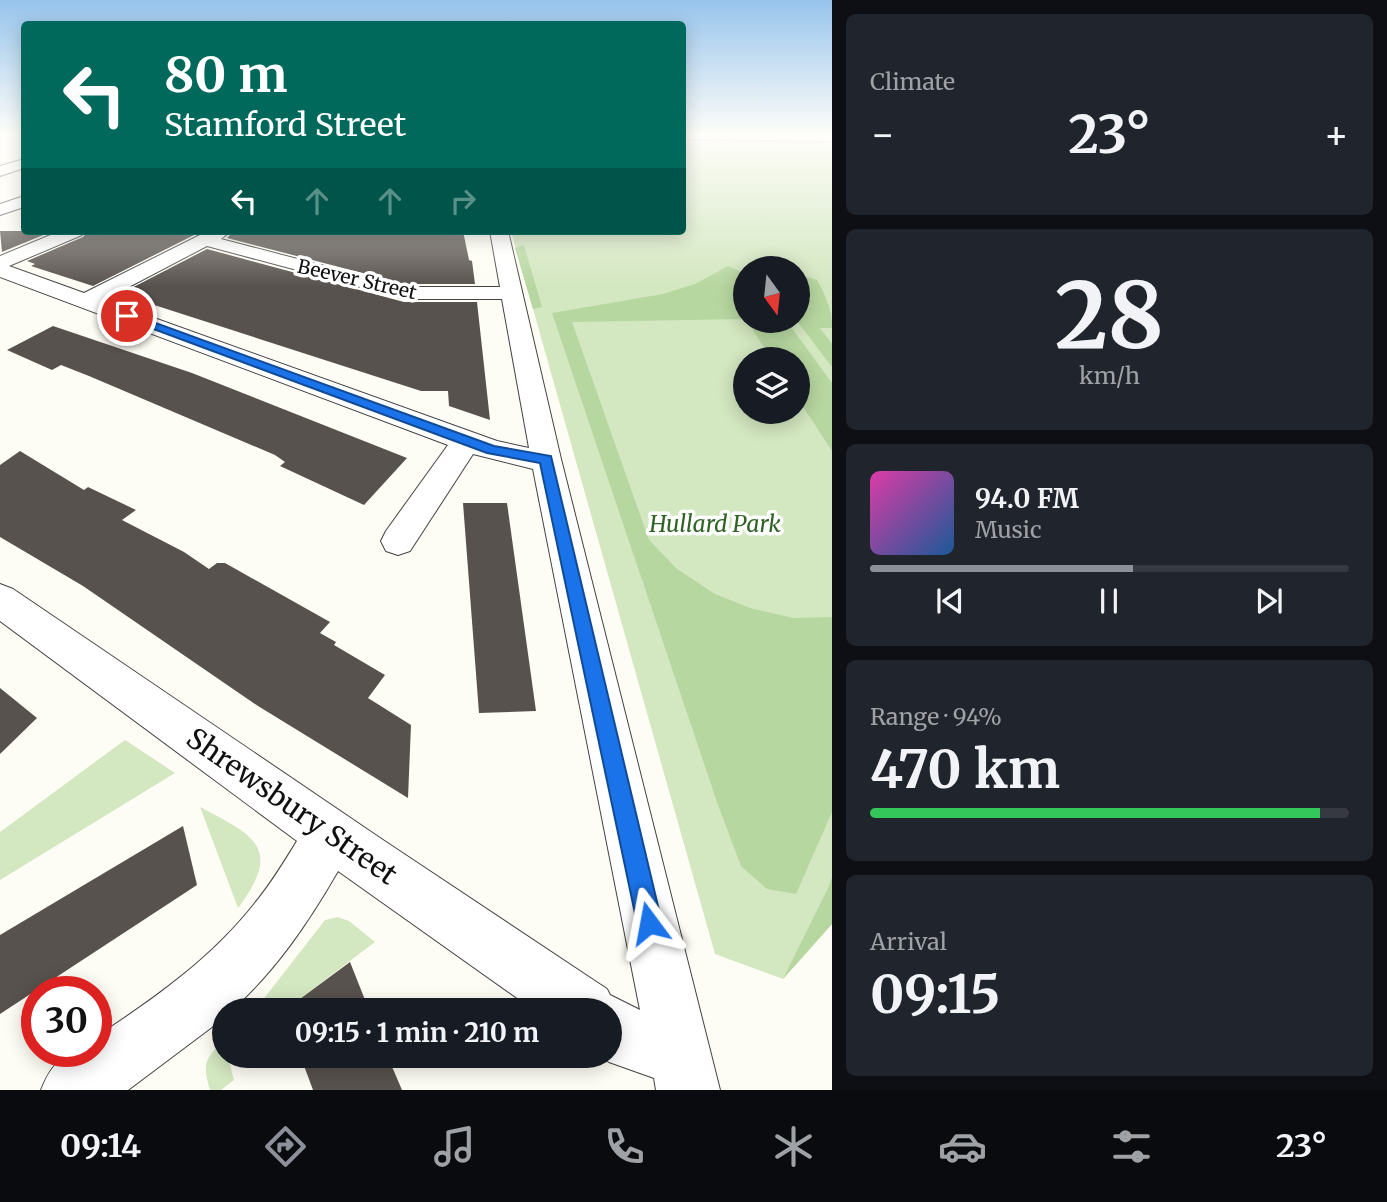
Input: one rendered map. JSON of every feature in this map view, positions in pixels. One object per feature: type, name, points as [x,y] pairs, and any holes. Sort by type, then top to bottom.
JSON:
[{"type":"street","points":[[0,211],[21,202]]},
{"type":"street","points":[[0,264],[67,235]]},
{"type":"street","points":[[500,235],[546,459],[684,1073]]},
{"type":"street","points":[[86,301],[213,236]]},
{"type":"street","name":"Beever Street","points":[[213,236],[405,293],[513,293]]},
{"type":"street","points":[[0,270],[467,440],[509,454],[546,459]]},
{"type":"street","points":[[398,541],[467,440]]},
{"type":"street","name":"Shrewsbury Street","points":[[0,600],[330,836],[392,875],[569,998]]},
{"type":"street","points":[[73,1090],[168,1022],[244,959],[267,933],[330,836]]},
{"type":"street","points":[[622,1034],[684,1073]]},
{"type":"green space","name":"Hullard Park","points":[[686,185],[832,185],[832,924],[783,979],[715,954],[512,235],[686,235]]},
{"type":"green space","points":[[524,245],[542,307],[533,309],[515,248]]},
{"type":"green space","points":[[728,266],[733,268],[733,319],[572,322],[649,540],[677,569],[715,594],[750,608],[793,618],[832,617],[832,812],[796,894],[767,889],[741,866],[552,313],[663,294],[695,284]]},
{"type":"green space","points":[[810,278],[817,280],[828,303],[832,328],[820,328],[832,344],[832,367],[806,333],[810,333]]},
{"type":"green space","points":[[755,333],[795,333],[806,347],[764,347]]},
{"type":"green space","points":[[810,353],[832,383],[832,451],[810,417]]},
{"type":"green space","points":[[125,740],[175,773],[0,880],[0,832]]},
{"type":"green space","points":[[200,807],[248,836],[256,846],[260,857],[259,871],[252,888],[238,908]]},
{"type":"green space","points":[[832,877],[832,924],[783,979],[829,886]]},
{"type":"green space","points":[[338,917],[349,921],[375,942],[301,998],[264,998],[325,920]]},
{"type":"green space","points":[[212,1053],[212,1068],[231,1068],[234,1080],[221,1090],[210,1090],[206,1073]]},
{"type":"building","points":[[0,231],[43,235],[2,252]]},
{"type":"building","points":[[194,235],[93,286],[31,266],[35,264],[27,261],[83,237]]},
{"type":"building","points":[[230,235],[464,235],[469,260],[472,261],[475,284],[405,284],[227,238]]},
{"type":"building","points":[[207,249],[404,302],[477,302],[490,420],[449,406],[448,391],[421,391],[120,294]]},
{"type":"building","points":[[53,326],[192,373],[407,458],[364,505],[280,466],[285,462],[275,455],[61,365],[52,370],[7,350]]},
{"type":"building","points":[[20,451],[84,490],[88,487],[136,510],[122,520],[184,552],[209,569],[217,563],[225,563],[330,622],[320,633],[336,642],[334,645],[385,675],[368,698],[411,725],[408,798],[258,706],[83,586],[0,537],[0,465]]},
{"type":"building","points":[[463,503],[507,503],[536,711],[479,713]]},
{"type":"building","points":[[0,688],[37,718],[0,754]]},
{"type":"building","points":[[183,826],[197,885],[58,976],[21,976],[21,1000],[0,1014],[0,935]]},
{"type":"building","points":[[350,962],[364,998],[301,998]]},
{"type":"building","points":[[305,1068],[393,1068],[402,1090],[313,1090]]},
{"type":"route","points":[[127,316],[491,450],[526,458],[546,459],[649,923]]}]
